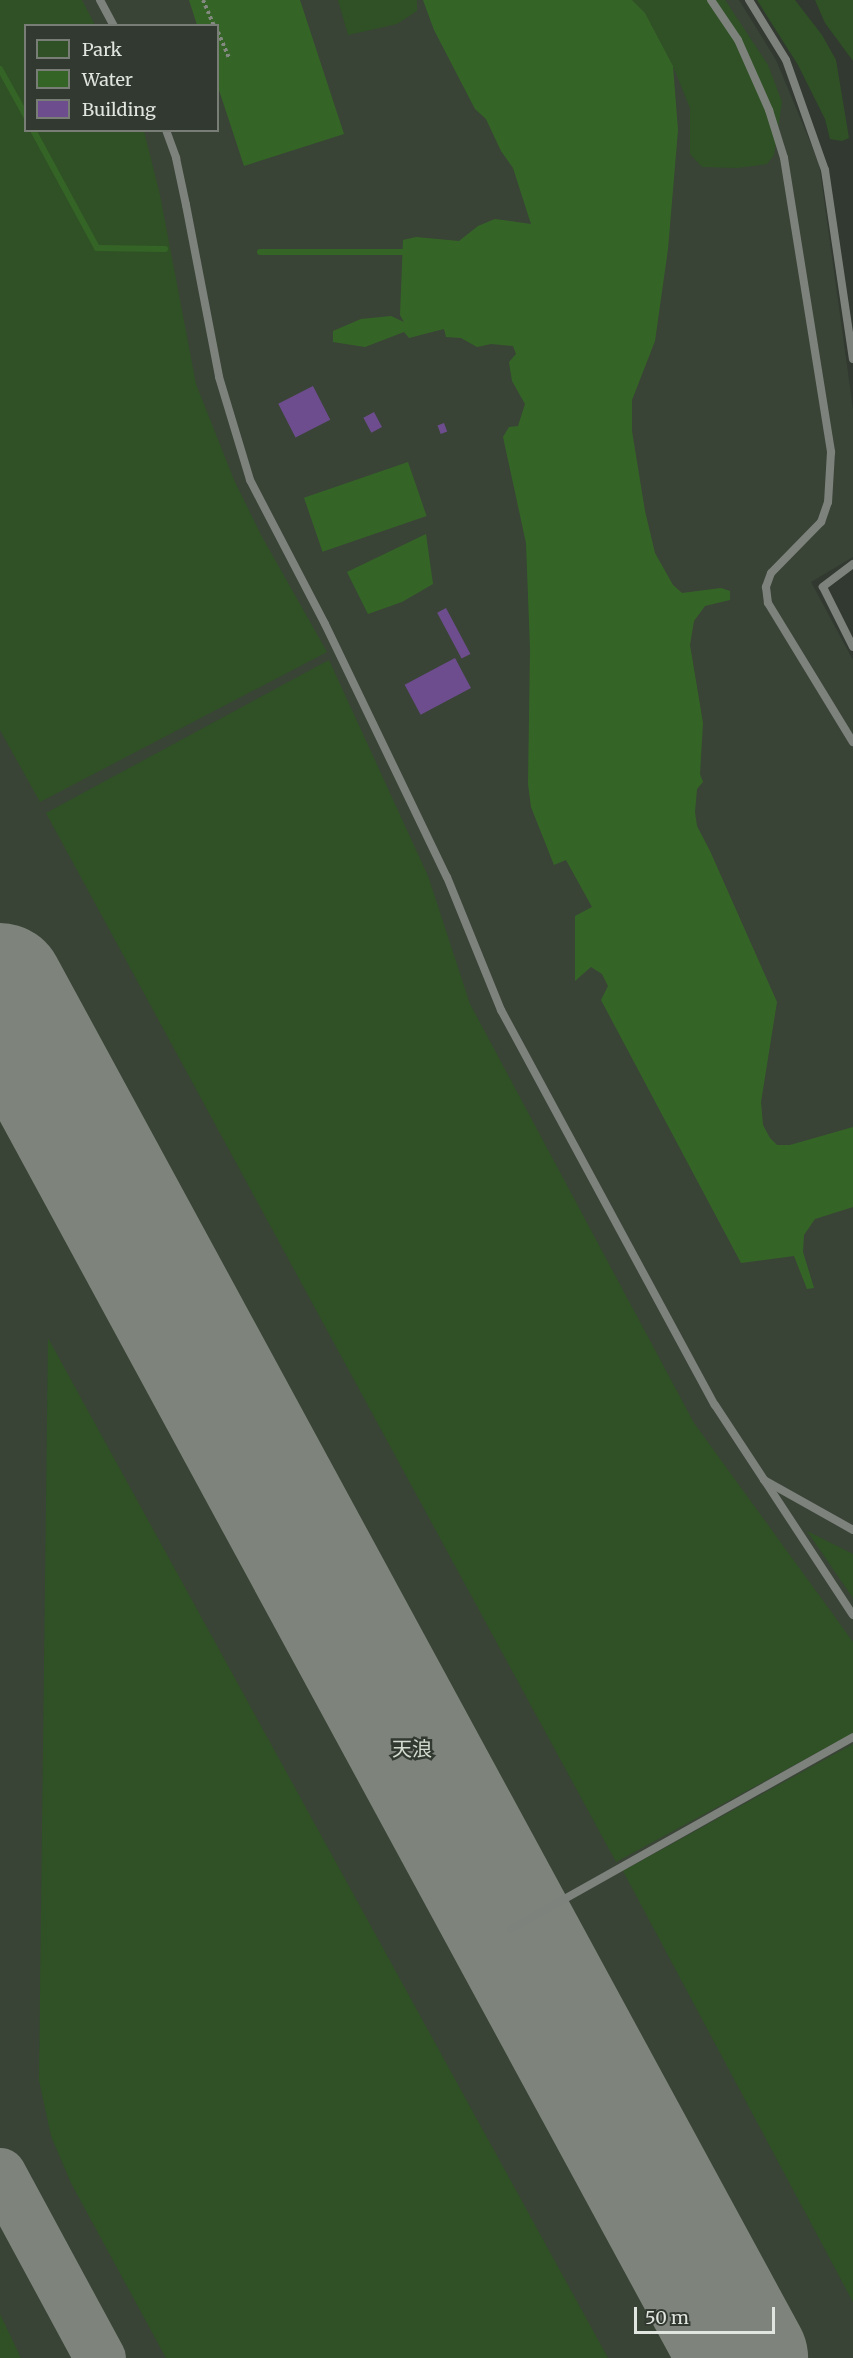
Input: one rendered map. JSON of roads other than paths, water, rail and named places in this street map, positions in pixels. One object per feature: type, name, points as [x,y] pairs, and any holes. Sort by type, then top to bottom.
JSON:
[{"type":"lane","points":[[100,0],[113,24]]},
{"type":"lane","points":[[711,0],[738,40],[769,110],[784,158],[831,452],[828,502],[820,522],[771,573],[766,587],[768,603],[853,742]]},
{"type":"lane","points":[[749,0],[786,60],[825,170],[853,359]]},
{"type":"lane","points":[[167,132],[176,158],[219,377],[250,480],[325,624],[447,876],[501,1010],[715,1405],[853,1615]]},
{"type":"lane","points":[[853,564],[823,587],[853,647]]},
{"type":"lane","points":[[762,1479],[853,1530]]},
{"type":"lane","points":[[511,1929],[853,1737]]},
{"type":"water","points":[[189,0],[300,0],[344,134],[244,166],[219,90],[219,24],[197,24]]},
{"type":"water","points":[[423,0],[632,0],[645,13],[673,66],[678,130],[668,249],[655,341],[632,400],[632,431],[645,511],[655,553],[673,585],[682,593],[721,588],[730,591],[730,600],[705,606],[694,621],[690,645],[703,723],[700,774],[703,782],[697,789],[695,812],[697,826],[777,1002],[761,1102],[763,1125],[777,1145],[790,1145],[853,1127],[853,1207],[815,1219],[804,1235],[803,1252],[814,1288],[807,1289],[794,1256],[741,1263],[601,1000],[608,986],[602,974],[591,967],[575,981],[575,916],[592,907],[566,860],[554,865],[531,807],[528,784],[530,649],[526,543],[503,437],[509,427],[518,426],[525,404],[512,381],[509,362],[516,354],[513,346],[491,344],[477,347],[461,338],[446,337],[444,329],[409,338],[404,332],[365,347],[333,342],[333,331],[361,319],[391,316],[404,322],[400,315],[403,240],[416,237],[459,241],[478,226],[495,219],[531,224],[513,168],[501,151],[486,119],[475,109],[434,30]]},
{"type":"water","points":[[408,462],[427,516],[323,552],[304,498]]},
{"type":"water","points":[[426,534],[433,584],[402,602],[368,614],[347,572]]},
{"type":"waterway","points":[[0,69],[24,112]]},
{"type":"waterway","points":[[34,132],[97,248],[165,249]]},
{"type":"waterway","points":[[260,252],[403,252]]},
{"type":"district","name":"天浪","points":[[412,1748]]}]
